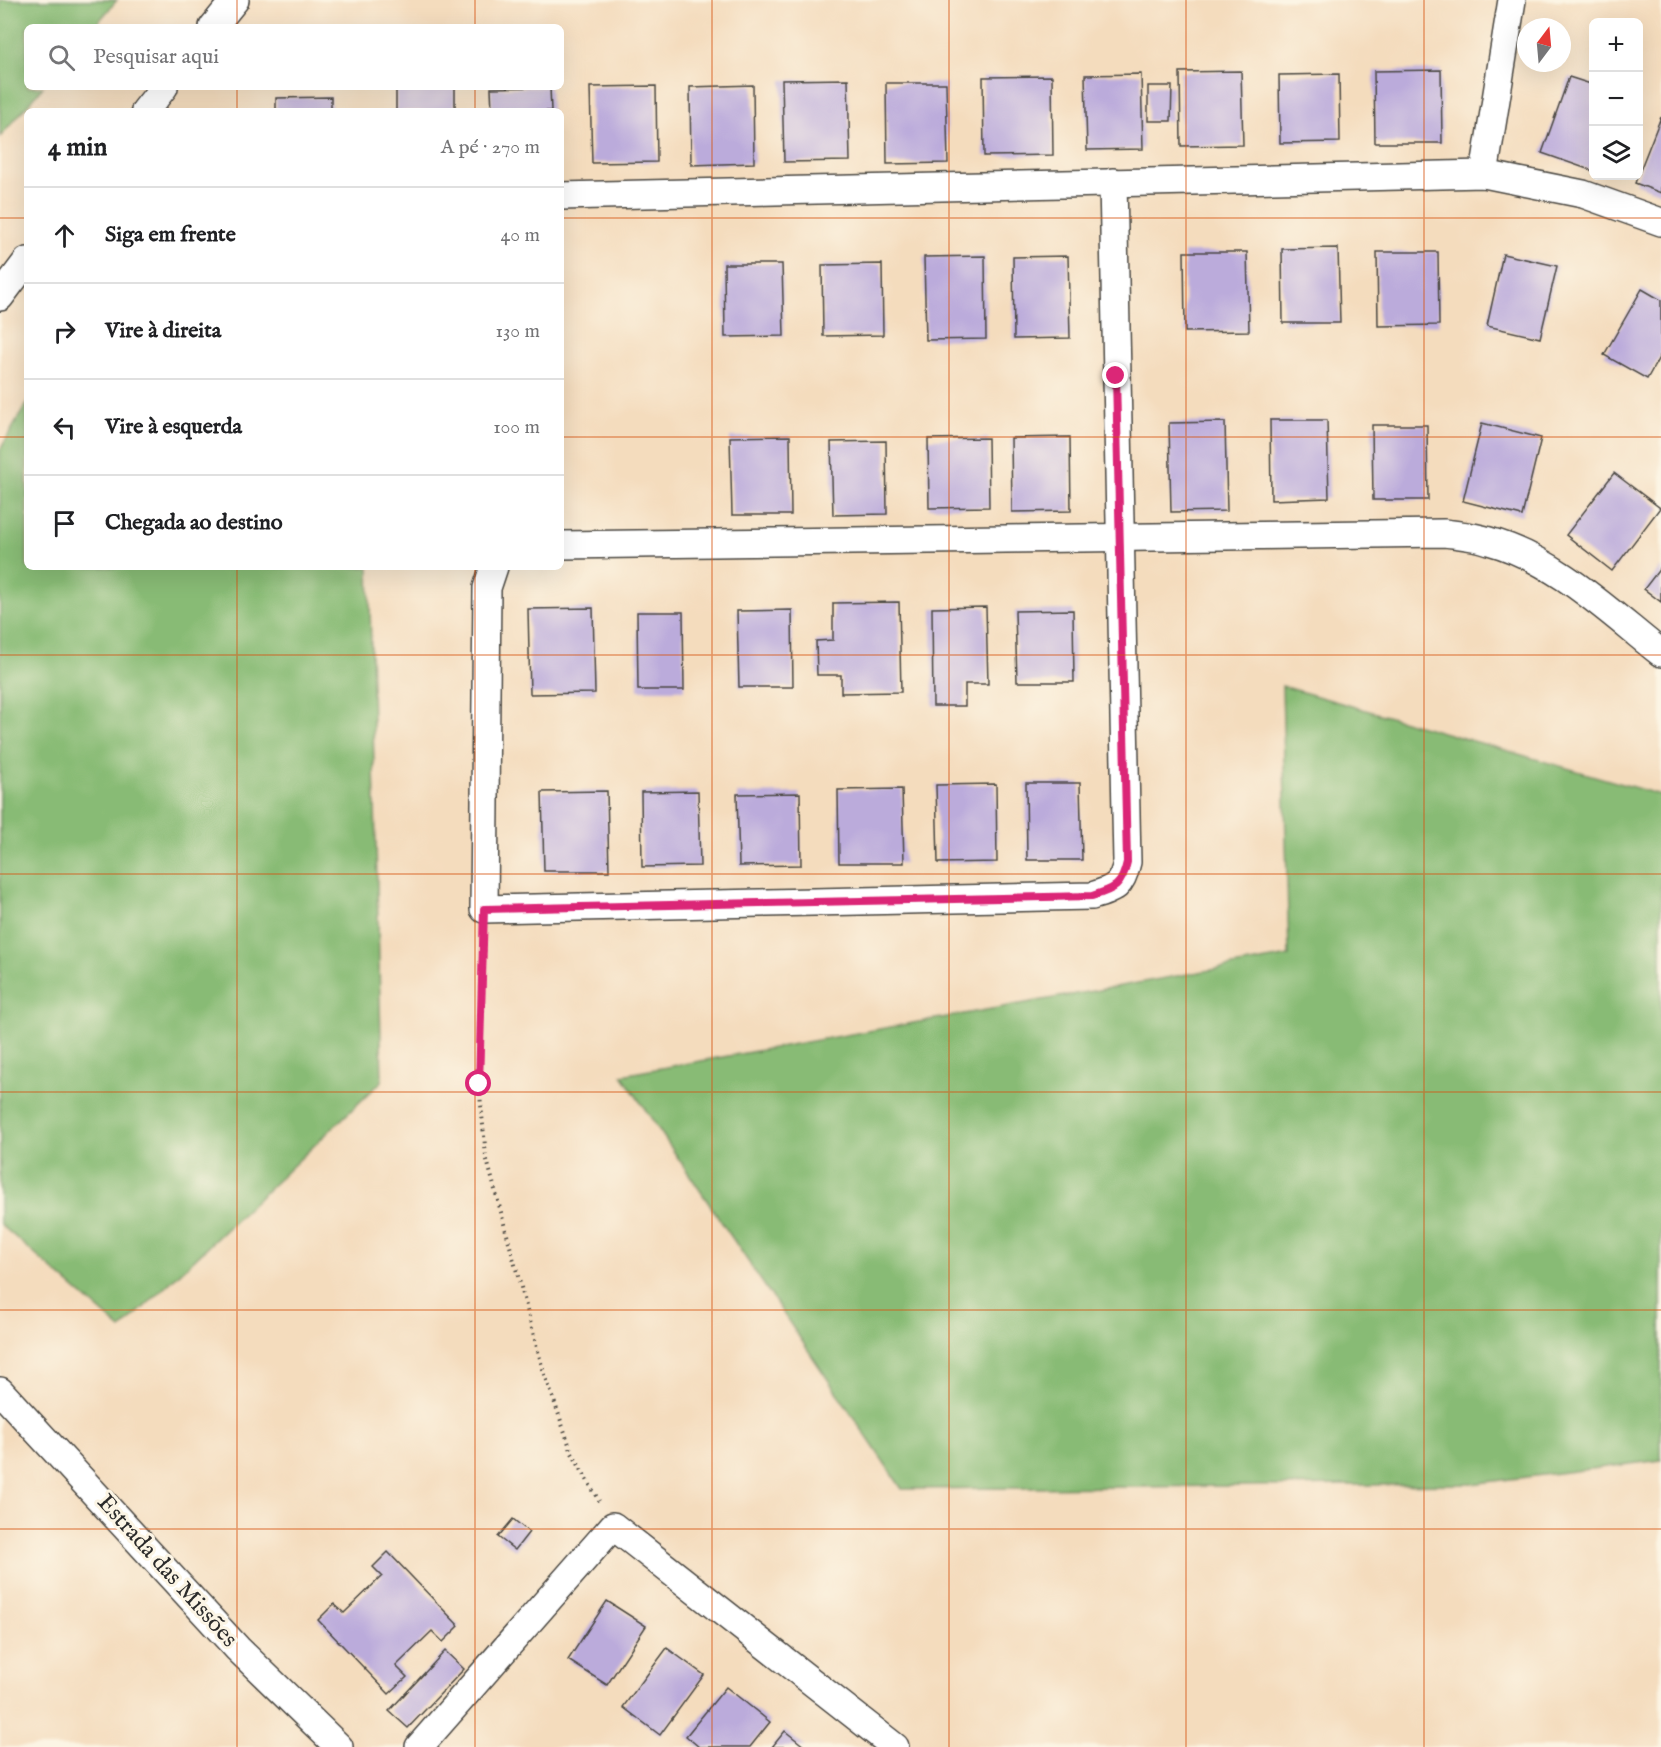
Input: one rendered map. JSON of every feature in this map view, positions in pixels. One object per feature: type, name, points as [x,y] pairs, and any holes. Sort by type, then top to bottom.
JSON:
[{"type":"street","points":[[215,24],[235,0]]},
{"type":"street","points":[[1484,174],[1512,0]]},
{"type":"street","points":[[147,108],[162,90]]},
{"type":"street","points":[[564,195],[1484,174],[1583,194],[1661,222]]},
{"type":"street","points":[[493,570],[487,588],[484,909],[1092,896],[1112,890],[1124,878],[1127,862],[1113,182]]},
{"type":"street","points":[[0,297],[24,265]]},
{"type":"street","points":[[564,545],[1444,532],[1490,541],[1535,561],[1578,587],[1661,654]]},
{"type":"street","name":"Estrada das Missões","points":[[0,1391],[238,1648],[339,1747]]},
{"type":"street","points":[[419,1747],[613,1526],[895,1747]]},
{"type":"path","points":[[484,909],[479,1084],[486,1156],[542,1366],[564,1431],[572,1453],[613,1526]]},
{"type":"green space","points":[[0,0],[117,0],[97,24],[24,24],[24,90],[40,90],[0,137]]},
{"type":"green space","points":[[24,408],[24,570],[369,570],[382,1081],[121,1329],[0,1224],[0,450]]},
{"type":"green space","points":[[1282,686],[1661,795],[1661,1460],[1471,1484],[902,1489],[622,1075],[1289,956]]},
{"type":"building","points":[[1441,70],[1442,143],[1375,143],[1374,71]]},
{"type":"building","points":[[1241,71],[1243,145],[1181,146],[1180,72]]},
{"type":"building","points":[[1141,74],[1143,149],[1087,150],[1085,75]]},
{"type":"building","points":[[1339,74],[1340,142],[1280,143],[1279,75]]},
{"type":"building","points":[[1052,76],[1053,155],[984,156],[983,77]]},
{"type":"building","points":[[1569,77],[1589,83],[1589,170],[1542,153]]},
{"type":"building","points":[[848,79],[850,161],[784,162],[782,80]]},
{"type":"building","points":[[886,83],[946,83],[948,163],[887,164]]},
{"type":"building","points":[[753,85],[754,163],[691,165],[690,87]]},
{"type":"building","points":[[656,86],[657,162],[592,163],[590,87]]},
{"type":"building","points":[[1148,86],[1172,86],[1171,121],[1148,121]]},
{"type":"building","points":[[396,90],[455,90],[455,108],[396,108]]},
{"type":"building","points":[[491,90],[550,90],[551,108],[492,108]]},
{"type":"building","points":[[331,97],[331,108],[276,108],[276,98]]},
{"type":"building","points":[[1661,117],[1661,193],[1635,183],[1636,180],[1643,180],[1643,163]]},
{"type":"building","points":[[1338,248],[1340,323],[1283,323],[1282,249]]},
{"type":"building","points":[[1184,252],[1247,252],[1249,331],[1185,332]]},
{"type":"building","points":[[1377,252],[1438,252],[1439,325],[1378,326]]},
{"type":"building","points":[[1503,254],[1557,266],[1540,338],[1487,326]]},
{"type":"building","points":[[985,256],[986,339],[926,340],[924,257]]},
{"type":"building","points":[[1068,256],[1070,338],[1014,339],[1013,257]]},
{"type":"building","points":[[724,264],[782,264],[784,336],[725,337]]},
{"type":"building","points":[[882,264],[883,335],[823,336],[822,265]]},
{"type":"building","points":[[1642,289],[1661,300],[1661,354],[1647,379],[1604,355]]},
{"type":"building","points":[[1270,420],[1327,420],[1329,498],[1271,500]]},
{"type":"building","points":[[1225,422],[1227,511],[1171,512],[1169,423]]},
{"type":"building","points":[[1482,423],[1541,438],[1522,516],[1463,501]]},
{"type":"building","points":[[1372,425],[1427,425],[1428,500],[1373,500]]},
{"type":"building","points":[[790,436],[791,515],[732,515],[730,437]]},
{"type":"building","points":[[1070,437],[1071,511],[1012,512],[1011,438]]},
{"type":"building","points":[[988,438],[989,507],[929,508],[928,439]]},
{"type":"building","points":[[886,441],[887,514],[833,515],[831,442]]},
{"type":"building","points":[[1614,473],[1660,508],[1612,571],[1566,535]]},
{"type":"building","points":[[1661,567],[1661,602],[1644,589]]},
{"type":"building","points":[[899,602],[901,692],[841,693],[841,675],[817,675],[816,641],[833,640],[833,603]]},
{"type":"building","points":[[986,607],[988,684],[965,684],[965,706],[933,706],[932,608]]},
{"type":"building","points":[[593,608],[595,693],[530,694],[528,609]]},
{"type":"building","points":[[792,610],[793,687],[739,687],[737,611]]},
{"type":"building","points":[[1073,610],[1074,682],[1017,682],[1015,611]]},
{"type":"building","points":[[637,612],[683,612],[684,690],[638,690]]},
{"type":"building","points":[[1026,783],[1080,783],[1082,860],[1027,860]]},
{"type":"building","points":[[996,784],[997,862],[938,863],[936,785]]},
{"type":"building","points":[[902,789],[904,863],[839,863],[838,790]]},
{"type":"building","points":[[607,791],[609,871],[544,871],[542,792]]},
{"type":"building","points":[[698,791],[700,866],[642,867],[641,792]]},
{"type":"building","points":[[800,793],[801,865],[739,866],[737,794]]},
{"type":"building","points":[[513,1519],[529,1532],[515,1550],[498,1537]]},
{"type":"building","points":[[388,1552],[459,1626],[443,1642],[432,1631],[396,1666],[407,1677],[389,1694],[318,1620],[334,1604],[344,1613],[382,1576],[373,1567]]},
{"type":"building","points":[[607,1601],[646,1626],[607,1685],[568,1660]]},
{"type":"building","points":[[667,1648],[704,1675],[660,1735],[623,1707]]},
{"type":"building","points":[[445,1651],[464,1669],[408,1728],[389,1711]]},
{"type":"building","points":[[726,1687],[770,1722],[750,1747],[699,1747],[686,1736]]},
{"type":"building","points":[[785,1731],[805,1747],[772,1747]]},
{"type":"route","points":[[479,1084],[484,909],[1092,896],[1112,890],[1124,878],[1127,862],[1116,376]]}]
